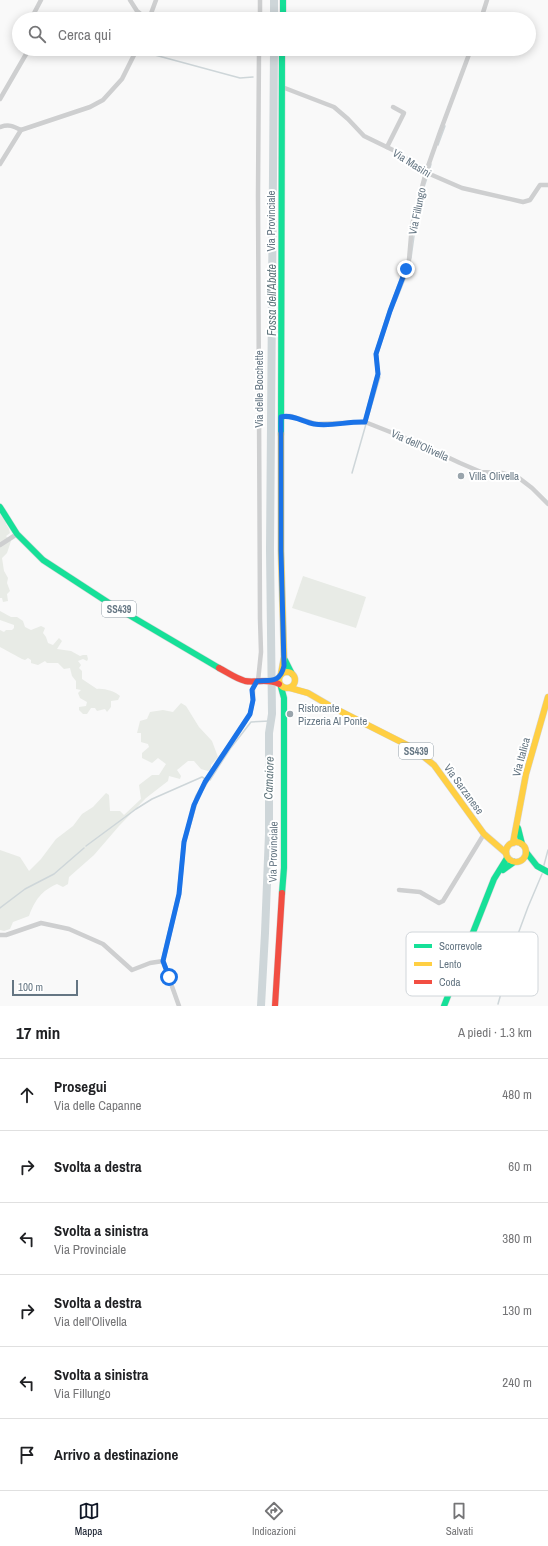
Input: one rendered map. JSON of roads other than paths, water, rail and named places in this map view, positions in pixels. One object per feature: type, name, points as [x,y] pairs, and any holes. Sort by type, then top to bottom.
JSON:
[{"type":"main road","points":[[282,12],[283,0]]},
{"type":"main road","name":"Via Provinciale","points":[[275,1006],[284,868],[284,698],[279,680],[284,657],[281,559],[282,56]]},
{"type":"main road","name":"SS439","points":[[0,507],[17,534],[43,560],[112,605],[240,680],[279,680]]},
{"type":"main road","name":"Via Provinciale","points":[[284,657],[287,666],[294,676],[295,683],[289,688],[284,698]]},
{"type":"main road","points":[[279,680],[288,672],[294,676]]},
{"type":"main road","name":"Via Sarzanese","points":[[294,676],[308,693]]},
{"type":"main road","name":"Via Sarzanese","points":[[279,680],[289,688],[308,693],[424,756],[434,765],[484,834],[494,844]]},
{"type":"main road","name":"Via Italica","points":[[511,843],[517,824],[526,774],[548,697]]},
{"type":"main road","name":"Via Italica","points":[[517,824],[522,844]]},
{"type":"main road","points":[[494,844],[503,846],[517,842],[522,844],[526,852],[537,866]]},
{"type":"main road","points":[[474,932],[497,872],[506,856],[506,848],[511,843]]},
{"type":"main road","name":"SS439","points":[[494,844],[514,862]]},
{"type":"main road","points":[[522,861],[526,852]]},
{"type":"main road","points":[[493,884],[502,871],[514,862],[522,861],[537,866],[548,872]]},
{"type":"main road","points":[[444,1006],[448,996]]},
{"type":"street","points":[[35,12],[41,0]]},
{"type":"street","points":[[130,0],[139,12]]},
{"type":"street","points":[[151,12],[156,0]]},
{"type":"street","points":[[260,0],[260,12]]},
{"type":"street","points":[[483,12],[487,0]]},
{"type":"street","points":[[0,99],[25,56]]},
{"type":"street","points":[[0,164],[21,130],[90,107],[103,100],[122,79],[134,56]]},
{"type":"street","name":"Via delle Bocchette","points":[[163,961],[179,894],[184,842],[194,805],[205,782],[250,714],[253,700],[252,690],[256,681],[262,644],[260,619],[258,194],[259,56]]},
{"type":"street","name":"Via Fillungo","points":[[365,422],[378,374],[376,354],[409,260],[412,225],[426,172],[468,56]]},
{"type":"street","name":"Via Masini","points":[[282,87],[334,107],[364,136],[387,147],[426,172],[462,188],[527,202],[532,197],[537,187],[548,184]]},
{"type":"street","points":[[387,147],[404,113],[393,107]]},
{"type":"street","points":[[0,127],[8,125],[14,126],[21,130]]},
{"type":"street","name":"Via dell'Olivella","points":[[281,417],[290,416],[316,424],[331,425],[365,422],[413,441],[460,464],[481,472],[502,473],[519,478],[532,488],[548,504]]},
{"type":"street","points":[[0,545],[17,534]]},
{"type":"street","points":[[399,890],[420,892],[443,902],[484,834]]},
{"type":"street","points":[[0,935],[6,935],[41,923],[74,931],[103,944],[132,970],[150,963],[163,961],[179,1006]]},
{"type":"waterway","name":"Fossa dell'Abate","points":[[274,0],[274,12]]},
{"type":"waterway","points":[[159,56],[240,78],[253,77]]},
{"type":"waterway","name":"Fossa dell'Abate","points":[[261,1006],[269,834],[269,733],[272,714],[270,550],[274,56]]},
{"type":"waterway","points":[[438,145],[445,126]]},
{"type":"waterway","points":[[429,171],[431,164]]},
{"type":"waterway","points":[[424,187],[428,175]]},
{"type":"waterway","points":[[414,230],[415,221]]},
{"type":"waterway","points":[[411,258],[414,236]]},
{"type":"waterway","points":[[396,301],[409,269]]},
{"type":"waterway","points":[[369,414],[380,377]]},
{"type":"waterway","points":[[352,473],[366,424]]},
{"type":"waterway","points":[[210,780],[230,749],[251,722],[270,721]]},
{"type":"waterway","points":[[86,846],[152,799],[202,777],[207,780]]},
{"type":"waterway","points":[[0,908],[25,889],[54,874],[84,848]]},
{"type":"waterway","points":[[544,865],[548,850]]},
{"type":"waterway","points":[[519,932],[542,874]]},
{"type":"waterway","points":[[498,1004],[500,996]]},
{"type":"place","name":"Villa Olivella","points":[[461,476]]},
{"type":"place","name":"Ristorante Pizzeria Al Ponte","points":[[290,714]]},
{"type":"water label","name":"Camaiore","points":[[269,778]]}]
